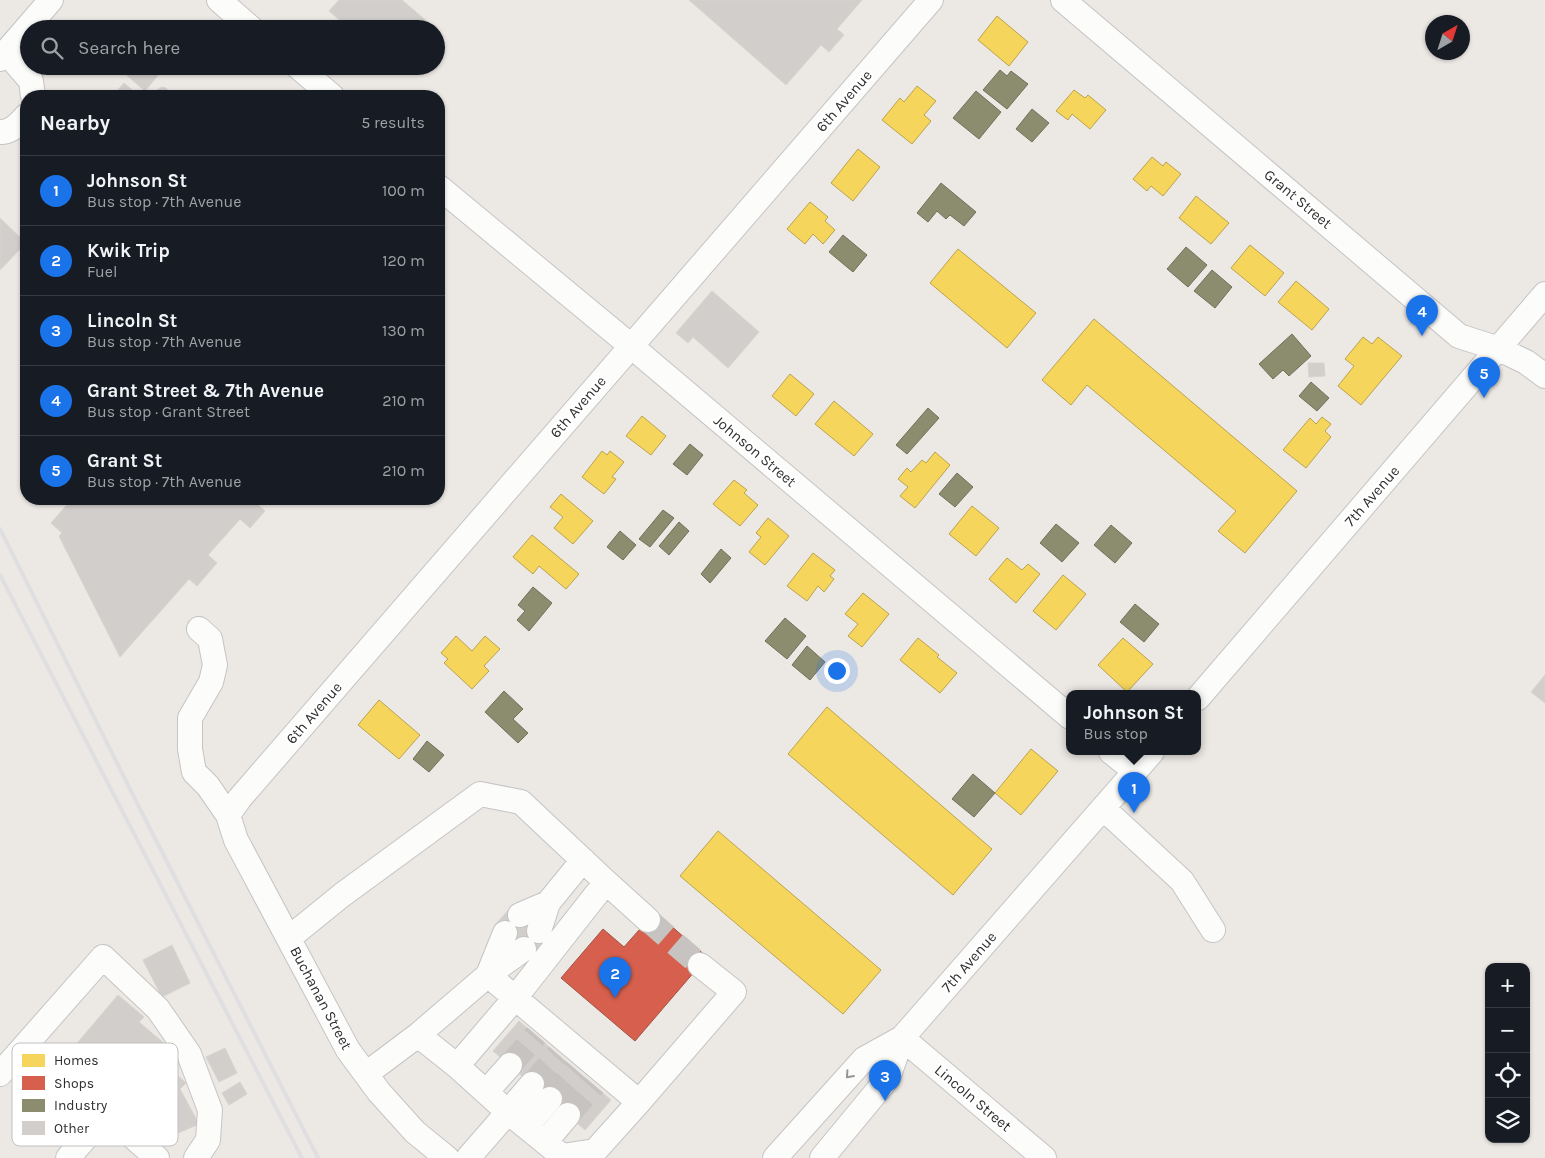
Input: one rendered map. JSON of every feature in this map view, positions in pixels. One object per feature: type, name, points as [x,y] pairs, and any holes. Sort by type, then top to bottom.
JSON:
[{"type":"street","points":[[34,20],[51,0]]},
{"type":"street","points":[[219,0],[242,20]]},
{"type":"street","name":"6th Avenue","points":[[228,816],[240,798],[931,0]]},
{"type":"street","name":"Grant Street","points":[[1063,0],[1459,336],[1499,349],[1526,362],[1545,376]]},
{"type":"street","points":[[20,36],[3,55],[20,71]]},
{"type":"street","points":[[25,75],[31,81],[33,90]]},
{"type":"street","points":[[307,75],[325,90]]},
{"type":"street","points":[[0,132],[4,133],[20,124]]},
{"type":"street","name":"Johnson Street","points":[[445,192],[631,346],[1066,714]]},
{"type":"street","name":"7th Avenue","points":[[1201,695],[1545,294]]},
{"type":"street","name":"Buchanan Street","points":[[199,629],[210,639],[215,665],[211,682],[190,718],[190,748],[194,772],[208,786],[228,816],[236,840],[348,1050],[379,1092],[415,1132],[447,1158]]},
{"type":"street","points":[[1116,755],[1135,771]]},
{"type":"street","name":"7th Avenue","points":[[775,1158],[864,1059],[902,1038],[1149,755]]},
{"type":"street","points":[[289,938],[342,895],[480,794],[521,802],[648,920]]},
{"type":"street","points":[[1103,808],[1182,881],[1213,930]]},
{"type":"street","points":[[539,931],[548,903],[584,860]]},
{"type":"street","points":[[457,1066],[515,998],[606,882]]},
{"type":"street","points":[[520,915],[548,903]]},
{"type":"street","points":[[488,975],[505,933]]},
{"type":"street","points":[[366,1074],[418,1035],[488,975],[524,949]]},
{"type":"street","points":[[29,1043],[103,957],[158,1009],[189,1054],[210,1110],[208,1140],[196,1158]]},
{"type":"street","points":[[418,1035],[562,1156],[596,1151],[734,992],[700,965]]},
{"type":"street","points":[[488,975],[515,998],[540,1030],[572,1057],[600,1080],[639,1102]]},
{"type":"street","points":[[822,1158],[888,1078],[902,1038]]},
{"type":"street","name":"Lincoln Street","points":[[902,1038],[1044,1158]]},
{"type":"street","points":[[0,1074],[12,1061]]},
{"type":"street","points":[[486,1092],[510,1065]]},
{"type":"street","points":[[468,1158],[508,1112],[541,1092],[526,1127]]},
{"type":"street","points":[[545,1142],[568,1115]]},
{"type":"street","points":[[68,1158],[78,1146]]},
{"type":"street","points":[[144,1146],[157,1158]]},
{"type":"building: Homes","points":[[997,16],[1028,42],[1009,66],[978,40]]},
{"type":"building: Homes","points":[[917,86],[936,101],[924,115],[931,121],[912,144],[882,120],[900,98],[904,102]]},
{"type":"building: Homes","points":[[1074,90],[1085,98],[1088,95],[1106,110],[1090,129],[1072,114],[1068,120],[1056,111]]},
{"type":"building: Homes","points":[[858,149],[880,167],[853,201],[831,183]]},
{"type":"building: Homes","points":[[1152,157],[1163,166],[1166,162],[1181,174],[1163,196],[1151,186],[1147,191],[1133,179]]},
{"type":"building: Homes","points":[[1196,196],[1229,223],[1211,244],[1179,218]]},
{"type":"building: Homes","points":[[810,202],[828,217],[825,221],[835,230],[823,244],[813,234],[805,244],[787,229]]},
{"type":"building: Homes","points":[[1250,245],[1284,273],[1265,296],[1231,268]]},
{"type":"building: Homes","points":[[958,249],[1036,313],[1007,348],[930,283]]},
{"type":"building: Homes","points":[[1296,281],[1329,309],[1312,330],[1278,302]]},
{"type":"building: Homes","points":[[1094,319],[1297,491],[1245,553],[1218,531],[1236,511],[1087,385],[1071,405],[1042,380]]},
{"type":"building: Homes","points":[[1363,337],[1372,344],[1378,337],[1402,356],[1361,405],[1338,386],[1354,366],[1345,359]]},
{"type":"building: Homes","points":[[790,374],[814,394],[796,416],[772,396]]},
{"type":"building: Homes","points":[[834,401],[873,434],[854,456],[815,424]]},
{"type":"building: Homes","points":[[642,416],[666,436],[651,455],[626,436]]},
{"type":"building: Homes","points":[[1322,417],[1331,424],[1325,431],[1331,437],[1306,468],[1283,450],[1310,418],[1316,424]]},
{"type":"building: Homes","points":[[602,451],[607,455],[610,451],[624,462],[612,477],[616,479],[604,494],[582,477]]},
{"type":"building: Homes","points":[[935,452],[950,465],[915,508],[900,496],[908,487],[898,479],[907,468],[911,472],[922,460],[926,463]]},
{"type":"building: Homes","points":[[734,480],[747,490],[744,493],[758,505],[740,526],[713,504]]},
{"type":"building: Homes","points":[[561,494],[593,521],[573,544],[554,528],[563,517],[550,507]]},
{"type":"building: Homes","points":[[972,506],[999,528],[976,556],[949,534]]},
{"type":"building: Homes","points":[[768,518],[789,536],[765,565],[749,552],[761,537],[756,533]]},
{"type":"building: Homes","points":[[532,535],[579,574],[566,589],[539,566],[533,574],[513,557]]},
{"type":"building: Homes","points":[[813,553],[835,570],[830,576],[834,579],[824,592],[818,586],[807,601],[787,586]]},
{"type":"building: Homes","points":[[1007,558],[1022,570],[1028,564],[1040,574],[1016,603],[989,579]]},
{"type":"building: Homes","points":[[1063,575],[1086,594],[1056,630],[1033,611]]},
{"type":"building: Homes","points":[[863,593],[889,614],[862,647],[848,636],[858,624],[845,614]]},
{"type":"building: Homes","points":[[456,636],[472,651],[485,636],[500,649],[484,666],[489,671],[472,689],[444,663],[448,659],[441,653]]},
{"type":"building: Homes","points":[[918,638],[957,673],[940,693],[900,660]]},
{"type":"building: Homes","points":[[1123,638],[1153,664],[1129,690],[1125,690],[1098,665]]},
{"type":"building: Homes","points":[[379,700],[420,735],[399,759],[358,725]]},
{"type":"building: Homes","points":[[827,707],[992,849],[953,895],[788,754]]},
{"type":"building: Homes","points":[[1031,749],[1058,771],[1021,815],[995,793]]},
{"type":"building: Homes","points":[[718,831],[881,970],[843,1014],[680,876]]},
{"type":"building: Shops","points":[[655,912],[707,957],[635,1041],[561,978],[603,929],[624,947]]},
{"type":"building: Industry","points":[[1000,70],[1007,76],[1011,71],[1028,84],[1007,109],[983,90]]},
{"type":"building: Industry","points":[[976,91],[1001,112],[979,139],[953,118]]},
{"type":"building: Industry","points":[[1032,109],[1049,123],[1032,142],[1016,129]]},
{"type":"building: Industry","points":[[941,183],[976,212],[964,226],[950,215],[946,219],[937,211],[928,222],[917,213]]},
{"type":"building: Industry","points":[[843,235],[867,255],[853,272],[829,252]]},
{"type":"building: Industry","points":[[1186,247],[1207,265],[1188,287],[1167,269]]},
{"type":"building: Industry","points":[[1212,270],[1232,287],[1215,308],[1194,291]]},
{"type":"building: Industry","points":[[1292,334],[1311,356],[1289,376],[1283,370],[1273,379],[1259,364]]},
{"type":"building: Industry","points":[[1311,382],[1329,398],[1317,411],[1299,396]]},
{"type":"building: Industry","points":[[928,408],[939,418],[907,454],[896,445]]},
{"type":"building: Industry","points":[[690,444],[703,455],[687,475],[673,464]]},
{"type":"building: Industry","points":[[957,473],[973,487],[955,507],[939,494]]},
{"type":"building: Industry","points":[[663,510],[674,518],[650,547],[639,539]]},
{"type":"building: Industry","points":[[679,522],[689,531],[669,555],[659,546]]},
{"type":"building: Industry","points":[[1056,524],[1079,543],[1062,562],[1040,543]]},
{"type":"building: Industry","points":[[1111,525],[1132,543],[1115,563],[1094,545]]},
{"type":"building: Industry","points":[[620,531],[636,545],[623,560],[607,547]]},
{"type":"building: Industry","points":[[721,549],[731,558],[710,583],[701,574]]},
{"type":"building: Industry","points":[[533,587],[552,603],[529,631],[517,620],[525,611],[518,605]]},
{"type":"building: Industry","points":[[1135,604],[1159,624],[1144,642],[1120,622]]},
{"type":"building: Industry","points":[[785,618],[806,636],[787,659],[765,641]]},
{"type":"building: Industry","points":[[807,646],[825,662],[810,680],[792,665]]},
{"type":"building: Industry","points":[[504,691],[523,709],[513,719],[528,733],[518,743],[485,712]]},
{"type":"building: Industry","points":[[427,741],[444,755],[429,772],[413,759]]},
{"type":"building: Industry","points":[[973,774],[995,793],[974,817],[952,799]]},
{"type":"building: Other","points":[[339,0],[402,0],[425,20],[340,20],[329,11]]},
{"type":"building: Other","points":[[689,0],[862,0],[837,29],[844,35],[829,52],[821,45],[786,85]]},
{"type":"building: Other","points":[[126,75],[158,75],[144,90]]},
{"type":"building: Other","points":[[124,83],[132,90],[118,90]]},
{"type":"building: Other","points":[[162,87],[168,90],[157,90]]},
{"type":"building: Other","points":[[0,218],[20,237],[20,249],[0,270]]},
{"type":"building: Other","points":[[712,291],[759,332],[728,368],[693,337],[688,343],[676,333]]},
{"type":"building: Other","points":[[1308,363],[1324,363],[1325,376],[1309,377]]},
{"type":"building: Other","points":[[67,505],[258,505],[265,511],[250,528],[240,519],[208,555],[217,563],[197,586],[189,579],[120,657],[59,536],[62,533],[51,523]]},
{"type":"building: Other","points":[[1545,675],[1545,703],[1531,692]]},
{"type":"building: Other","points":[[511,907],[549,940],[534,958],[495,925]]},
{"type":"building: Other","points":[[172,945],[190,983],[162,997],[143,960]]},
{"type":"building: Other","points":[[118,995],[144,1017],[139,1022],[164,1043],[77,1043]]},
{"type":"building: Other","points":[[519,1021],[611,1100],[585,1130],[493,1051]]},
{"type":"building: Other","points":[[225,1048],[237,1073],[219,1082],[206,1057]]},
{"type":"building: Other","points":[[178,1076],[186,1083],[180,1089],[199,1124],[178,1133]]},
{"type":"building: Other","points":[[240,1082],[247,1094],[229,1105],[222,1093]]},
{"type":"tunnel","points":[[648,920],[700,965]]},
{"type":"tunnel","points":[[510,1065],[536,1035]]},
{"type":"tunnel","points":[[532,1084],[558,1055]]},
{"type":"tunnel","points":[[550,1099],[576,1070]]},
{"type":"tunnel","points":[[568,1115],[594,1085]]},
{"type":"railway","points":[[0,529],[318,1158]]},
{"type":"railway","points":[[0,575],[302,1158]]},
{"type":"place","name":"Grant Street & 7th Avenue","points":[[1422,336]]},
{"type":"place","name":"Grant St","points":[[1484,398]]},
{"type":"place","name":"Johnson St","points":[[1134,813]]},
{"type":"place","name":"Kwik Trip","points":[[615,998]]},
{"type":"place","name":"Lincoln St","points":[[885,1101]]}]
